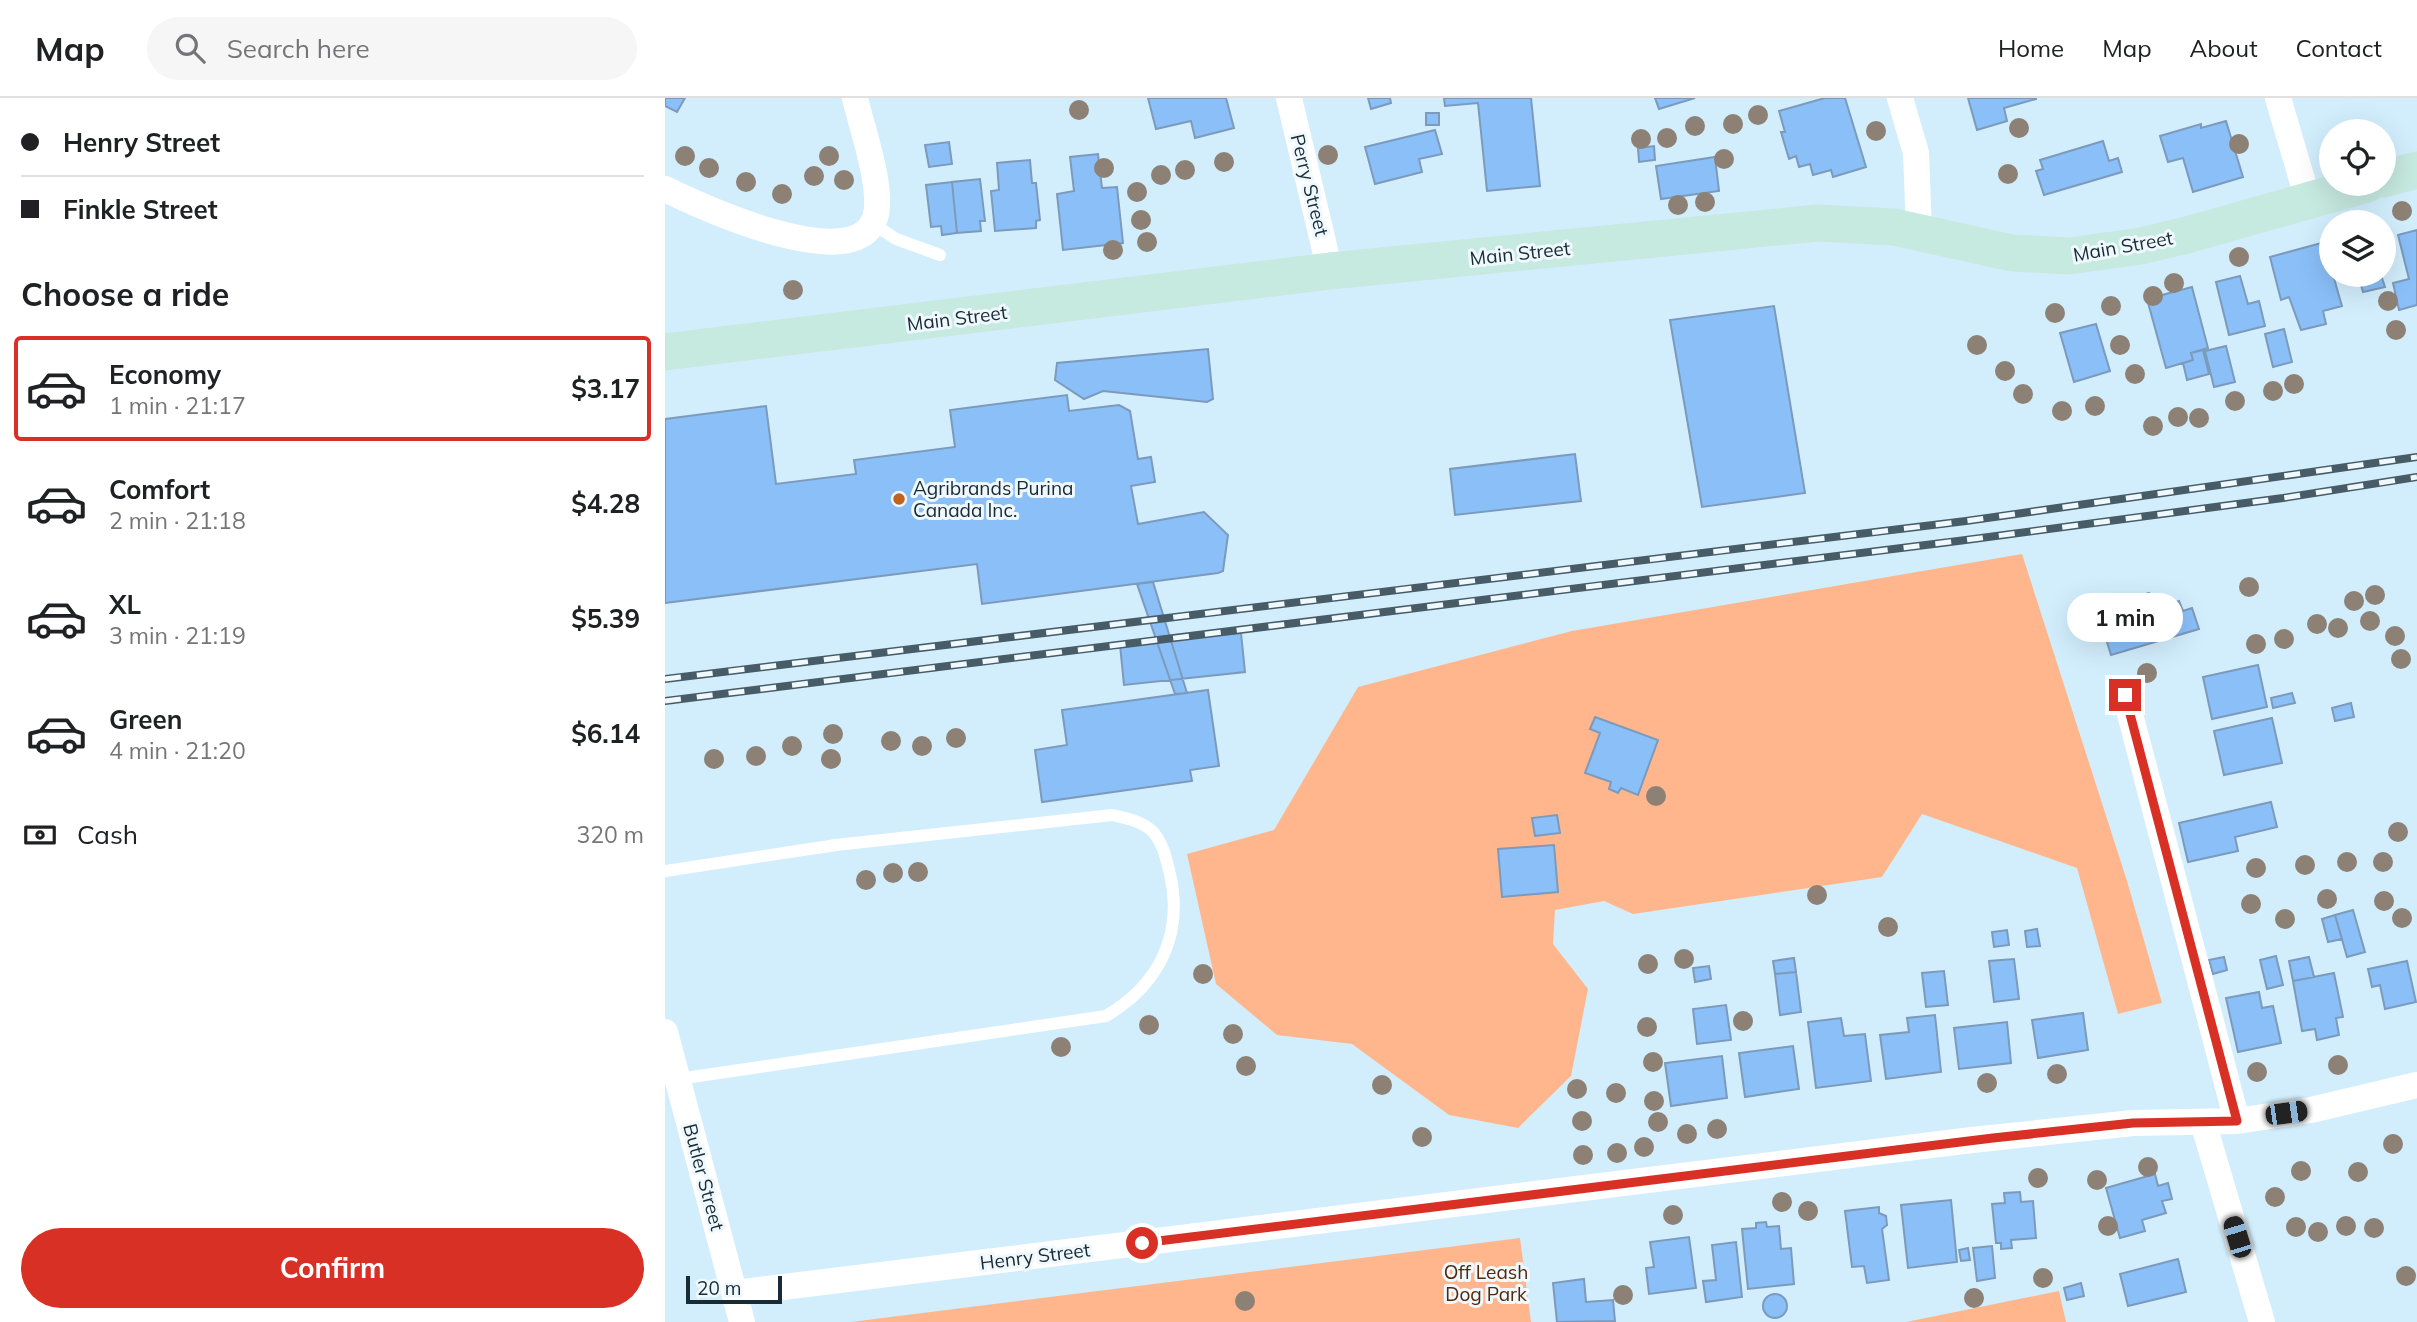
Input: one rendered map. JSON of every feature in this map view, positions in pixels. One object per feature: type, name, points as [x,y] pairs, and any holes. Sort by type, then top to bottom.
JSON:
[{"type":"main road","points":[[2396,176],[2417,170]]},
{"type":"main road","name":"Main Street","points":[[665,352],[1330,271],[1818,223],[1869,224],[1919,230],[2012,253],[2039,256],[2094,254],[2197,232],[2323,196]]},
{"type":"street","points":[[665,189],[720,212],[795,237],[841,243],[855,240],[871,226],[877,208],[874,181],[855,98]]},
{"type":"street","name":"Perry Street","points":[[1289,98],[1330,271]]},
{"type":"street","points":[[1900,98],[1916,153],[1919,230]]},
{"type":"street","points":[[2278,98],[2308,200]]},
{"type":"street","points":[[2125,695],[2237,1121]]},
{"type":"street","name":"Butler Street","points":[[665,1032],[742,1322]]},
{"type":"street","name":"Henry Street","points":[[735,1293],[1922,1146],[2133,1123],[2237,1121],[2311,1110],[2417,1085]]},
{"type":"street","points":[[2203,1122],[2262,1322]]},
{"type":"lane","points":[[871,226],[896,239],[940,255]]},
{"type":"lane","points":[[665,871],[836,845],[1112,815],[1136,821],[1152,831],[1165,853],[1174,906],[1171,933],[1160,964],[1143,990],[1105,1016],[678,1079]]},
{"type":"green space","points":[[2022,554],[2127,881],[2162,1003],[2118,1014],[2077,868],[1922,814],[1882,877],[1633,914],[1604,901],[1555,910],[1553,944],[1588,989],[1571,1076],[1518,1128],[1449,1115],[1352,1044],[1277,1035],[1216,984],[1187,854],[1274,830],[1358,687],[1572,631]]},
{"type":"green space","name":"Off Leash Dog Park","points":[[1520,1238],[1531,1322],[851,1322]]},
{"type":"green space","points":[[2059,1291],[2066,1322],[1906,1322]]},
{"type":"building","points":[[665,98],[685,98],[677,112],[665,106]]},
{"type":"building","points":[[1148,98],[1226,98],[1234,128],[1195,138],[1191,121],[1156,129]]},
{"type":"building","points":[[1368,98],[1390,98],[1391,103],[1371,109]]},
{"type":"building","points":[[1444,98],[1531,98],[1540,186],[1487,191],[1478,103],[1445,106]]},
{"type":"building","points":[[1655,98],[1695,98],[1659,109]]},
{"type":"building","points":[[1825,98],[1845,98],[1866,167],[1833,177],[1831,170],[1813,175],[1810,164],[1799,167],[1796,156],[1789,159],[1781,132],[1785,132],[1779,111]]},
{"type":"building","points":[[1968,98],[2036,99],[2004,108],[2007,121],[1977,130]]},
{"type":"building","points":[[1426,113],[1439,113],[1439,125],[1426,125]]},
{"type":"building","points":[[2226,121],[2243,177],[2193,192],[2183,158],[2168,162],[2160,136],[2201,124],[2201,128]]},
{"type":"building","points":[[1435,130],[1442,154],[1419,159],[1422,172],[1375,184],[1365,147]]},
{"type":"building","points":[[2103,141],[2109,161],[2118,158],[2122,172],[2044,195],[2036,171],[2043,169],[2040,160]]},
{"type":"building","points":[[949,142],[952,164],[929,167],[925,145]]},
{"type":"building","points":[[1654,146],[1655,160],[1639,162],[1638,148]]},
{"type":"building","points":[[1098,154],[1102,188],[1117,187],[1123,243],[1063,250],[1057,194],[1074,191],[1070,157]]},
{"type":"building","points":[[1715,157],[1719,191],[1661,199],[1656,166]]},
{"type":"building","points":[[1030,160],[1032,183],[1036,183],[1040,220],[1036,221],[1036,228],[995,231],[991,191],[999,190],[997,163]]},
{"type":"building","points":[[980,179],[985,221],[980,221],[981,231],[957,233],[952,182]]},
{"type":"building","points":[[952,182],[957,233],[942,235],[941,226],[931,227],[926,185]]},
{"type":"building","points":[[2417,230],[2417,305],[2399,310],[2394,287],[2396,282],[2409,279],[2398,235]]},
{"type":"building","points":[[2319,244],[2319,287],[2336,287],[2342,306],[2323,311],[2326,324],[2301,330],[2289,297],[2281,300],[2270,257]]},
{"type":"building","points":[[2240,276],[2248,304],[2259,301],[2265,326],[2229,335],[2216,282]]},
{"type":"building","points":[[2192,287],[2208,348],[2191,353],[2193,360],[2166,368],[2147,299]]},
{"type":"building","points":[[2362,287],[2385,287],[2363,292]]},
{"type":"building","points":[[1774,306],[1805,493],[1702,507],[1670,320]]},
{"type":"building","points":[[2096,324],[2110,371],[2074,382],[2060,333]]},
{"type":"building","points":[[2284,329],[2292,362],[2273,367],[2265,334]]},
{"type":"building","points":[[2226,346],[2235,382],[2214,387],[2205,351]]},
{"type":"building","points":[[1208,349],[1213,399],[1207,402],[1103,391],[1084,399],[1055,380],[1057,363]]},
{"type":"building","points":[[2203,350],[2209,374],[2187,380],[2183,363],[2193,360],[2191,353]]},
{"type":"building","name":"Agribrands Purina Canada Inc.","points":[[1067,395],[1069,411],[1119,405],[1130,411],[1138,459],[1151,457],[1155,482],[1131,486],[1138,524],[1204,512],[1228,535],[1223,571],[982,604],[977,564],[665,603],[665,419],[766,406],[776,484],[856,474],[854,460],[955,447],[950,410]]},
{"type":"building","points":[[1575,454],[1581,501],[1455,515],[1450,469]]},
{"type":"building","points":[[1153,582],[1187,693],[1175,694],[1137,584]]},
{"type":"building","points":[[2149,593],[2154,609],[2179,601],[2183,611],[2192,608],[2199,629],[2111,655],[2101,623],[2115,619],[2110,605]]},
{"type":"building","points":[[1241,633],[1245,672],[1124,685],[1120,645]]},
{"type":"building","points":[[2258,665],[2267,707],[2212,719],[2203,677]]},
{"type":"building","points":[[1208,690],[1219,766],[1190,770],[1192,781],[1042,802],[1035,750],[1067,745],[1062,710]]},
{"type":"building","points":[[2292,693],[2295,703],[2273,708],[2271,698]]},
{"type":"building","points":[[2351,703],[2354,717],[2335,721],[2332,708]]},
{"type":"building","points":[[1595,717],[1658,740],[1638,795],[1621,788],[1618,793],[1609,789],[1611,782],[1585,773],[1600,733],[1590,729]]},
{"type":"building","points":[[2272,718],[2282,763],[2224,775],[2214,731]]},
{"type":"building","points":[[2271,802],[2277,827],[2235,837],[2238,851],[2188,862],[2179,823]]},
{"type":"building","points":[[1557,815],[1560,833],[1535,836],[1532,818]]},
{"type":"building","points":[[1554,845],[1558,892],[1502,897],[1498,849]]},
{"type":"building","points":[[2353,910],[2365,952],[2347,957],[2335,915]]},
{"type":"building","points":[[2335,915],[2342,939],[2328,942],[2322,919]]},
{"type":"building","points":[[2037,929],[2040,946],[2027,947],[2025,931]]},
{"type":"building","points":[[2007,930],[2009,945],[1994,947],[1992,932]]},
{"type":"building","points":[[2276,956],[2283,985],[2267,989],[2260,960]]},
{"type":"building","points":[[2224,957],[2227,970],[2213,974],[2209,960]]},
{"type":"building","points":[[2309,957],[2314,977],[2293,981],[2289,961]]},
{"type":"building","points":[[1794,958],[1796,972],[1775,974],[1773,961]]},
{"type":"building","points":[[2014,959],[2019,999],[1994,1002],[1989,961]]},
{"type":"building","points":[[2407,961],[2416,1002],[2385,1009],[2380,985],[2372,987],[2368,969]]},
{"type":"building","points":[[1709,966],[1711,979],[1695,982],[1693,968]]},
{"type":"building","points":[[1944,971],[1948,1005],[1926,1007],[1922,973]]},
{"type":"building","points":[[1796,972],[1801,1012],[1780,1015],[1775,974]]},
{"type":"building","points":[[2334,973],[2343,1017],[2336,1018],[2339,1035],[2317,1040],[2315,1029],[2302,1031],[2293,981]]},
{"type":"building","points":[[2259,992],[2262,1008],[2273,1006],[2281,1043],[2238,1052],[2226,998]]},
{"type":"building","points":[[1726,1005],[1731,1040],[1697,1044],[1693,1009]]},
{"type":"building","points":[[2083,1013],[2088,1050],[2038,1058],[2032,1020]]},
{"type":"building","points":[[1935,1015],[1941,1072],[1886,1079],[1880,1035],[1909,1032],[1907,1018]]},
{"type":"building","points":[[1841,1018],[1844,1036],[1865,1034],[1871,1081],[1816,1088],[1808,1022]]},
{"type":"building","points":[[2007,1022],[2011,1063],[1959,1069],[1954,1028]]},
{"type":"building","points":[[1793,1046],[1799,1089],[1745,1097],[1739,1053]]},
{"type":"building","points":[[1722,1056],[1727,1098],[1671,1106],[1665,1063]]},
{"type":"building","points":[[2155,1174],[2158,1186],[2168,1183],[2172,1199],[2162,1201],[2166,1213],[2142,1220],[2145,1231],[2120,1238],[2106,1188]]},
{"type":"building","points":[[2020,1192],[2021,1202],[2033,1201],[2036,1238],[2011,1240],[2012,1248],[2001,1249],[2001,1243],[1996,1243],[1992,1204],[2005,1203],[2004,1193]]},
{"type":"building","points":[[1951,1200],[1957,1262],[1908,1268],[1901,1205]]},
{"type":"building","points":[[1879,1207],[1879,1213],[1886,1216],[1887,1225],[1882,1229],[1889,1280],[1867,1283],[1864,1266],[1852,1267],[1845,1211]]},
{"type":"building","points":[[1766,1222],[1767,1227],[1779,1226],[1781,1249],[1791,1248],[1794,1284],[1748,1289],[1742,1229],[1756,1228],[1756,1223]]},
{"type":"building","points":[[1689,1237],[1696,1288],[1649,1294],[1646,1268],[1654,1267],[1650,1242]]},
{"type":"building","points":[[1736,1242],[1742,1297],[1706,1302],[1703,1281],[1716,1280],[1712,1245]]},
{"type":"building","points":[[1992,1246],[1995,1278],[1977,1281],[1973,1248]]},
{"type":"building","points":[[1968,1248],[1970,1260],[1961,1261],[1959,1250]]},
{"type":"building","points":[[2178,1259],[2186,1292],[2128,1306],[2120,1274]]},
{"type":"building","points":[[1584,1279],[1586,1302],[1613,1300],[1615,1321],[1557,1322],[1553,1283]]},
{"type":"building","points":[[2081,1283],[2084,1296],[2067,1300],[2064,1288]]},
{"type":"building","points":[[1775,1294],[1784,1297],[1787,1306],[1784,1315],[1775,1318],[1766,1315],[1763,1306],[1766,1297]]},
{"type":"railway","points":[[665,679],[1966,521],[2417,457]]},
{"type":"railway","points":[[665,701],[1958,541],[2283,498],[2417,477]]},
{"type":"place","name":"Agribrands Purina Canada Inc.","points":[[899,499]]},
{"type":"route","points":[[1142,1243],[1831,1156],[2133,1123],[2237,1121],[2125,695]]}]
